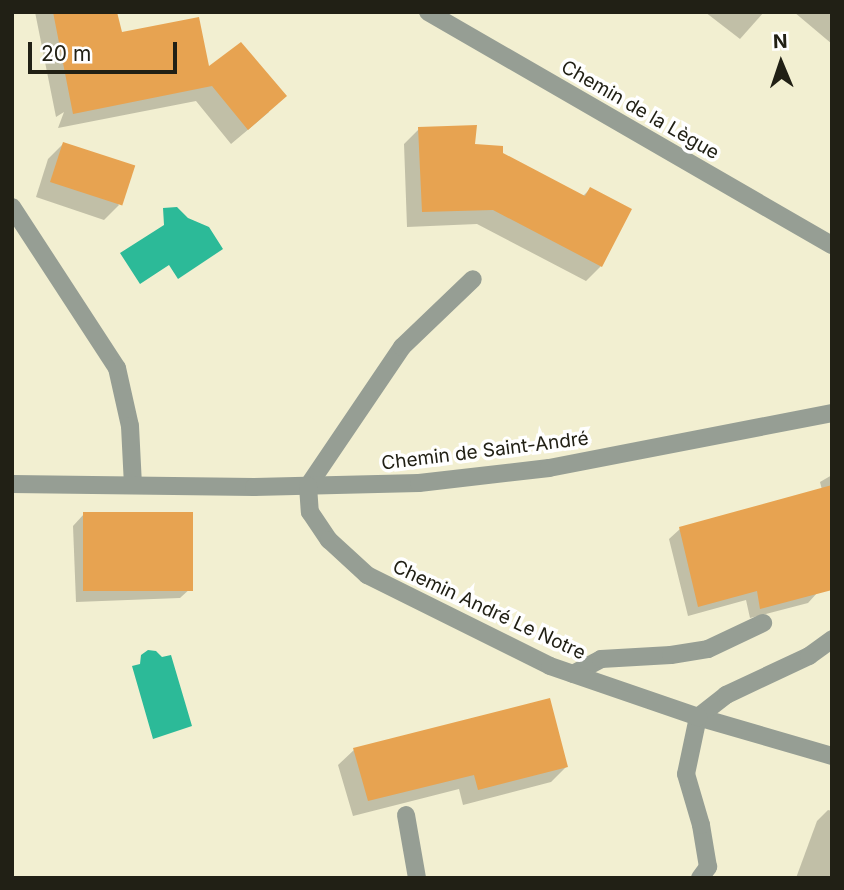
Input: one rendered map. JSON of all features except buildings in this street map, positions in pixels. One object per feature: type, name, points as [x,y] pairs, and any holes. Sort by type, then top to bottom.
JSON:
[{"type":"street","name":"Chemin de la Lègue","points":[[428,12],[832,245]]},
{"type":"street","points":[[12,207],[117,368],[131,426],[132,485]]},
{"type":"street","points":[[308,486],[402,347],[473,279]]},
{"type":"street","name":"Chemin de Saint-André","points":[[12,484],[308,486],[419,483],[549,468],[832,413]]},
{"type":"street","name":"Chemin André Le Notre","points":[[308,486],[310,512],[328,540],[367,575],[573,674],[698,717],[832,756]]},
{"type":"street","points":[[573,674],[601,659],[671,655],[708,649],[763,623]]},
{"type":"street","points":[[700,878],[708,867],[701,825],[686,774],[698,717],[726,695],[809,656],[832,639]]},
{"type":"street","points":[[406,815],[417,878]]},
{"type":"water","points":[[177,207],[188,218],[209,227],[223,249],[178,279],[169,265],[140,284],[120,253],[164,225],[163,208]]},
{"type":"water","points":[[148,650],[156,651],[162,657],[171,655],[192,726],[153,739],[132,666],[140,664],[141,655]]}]
